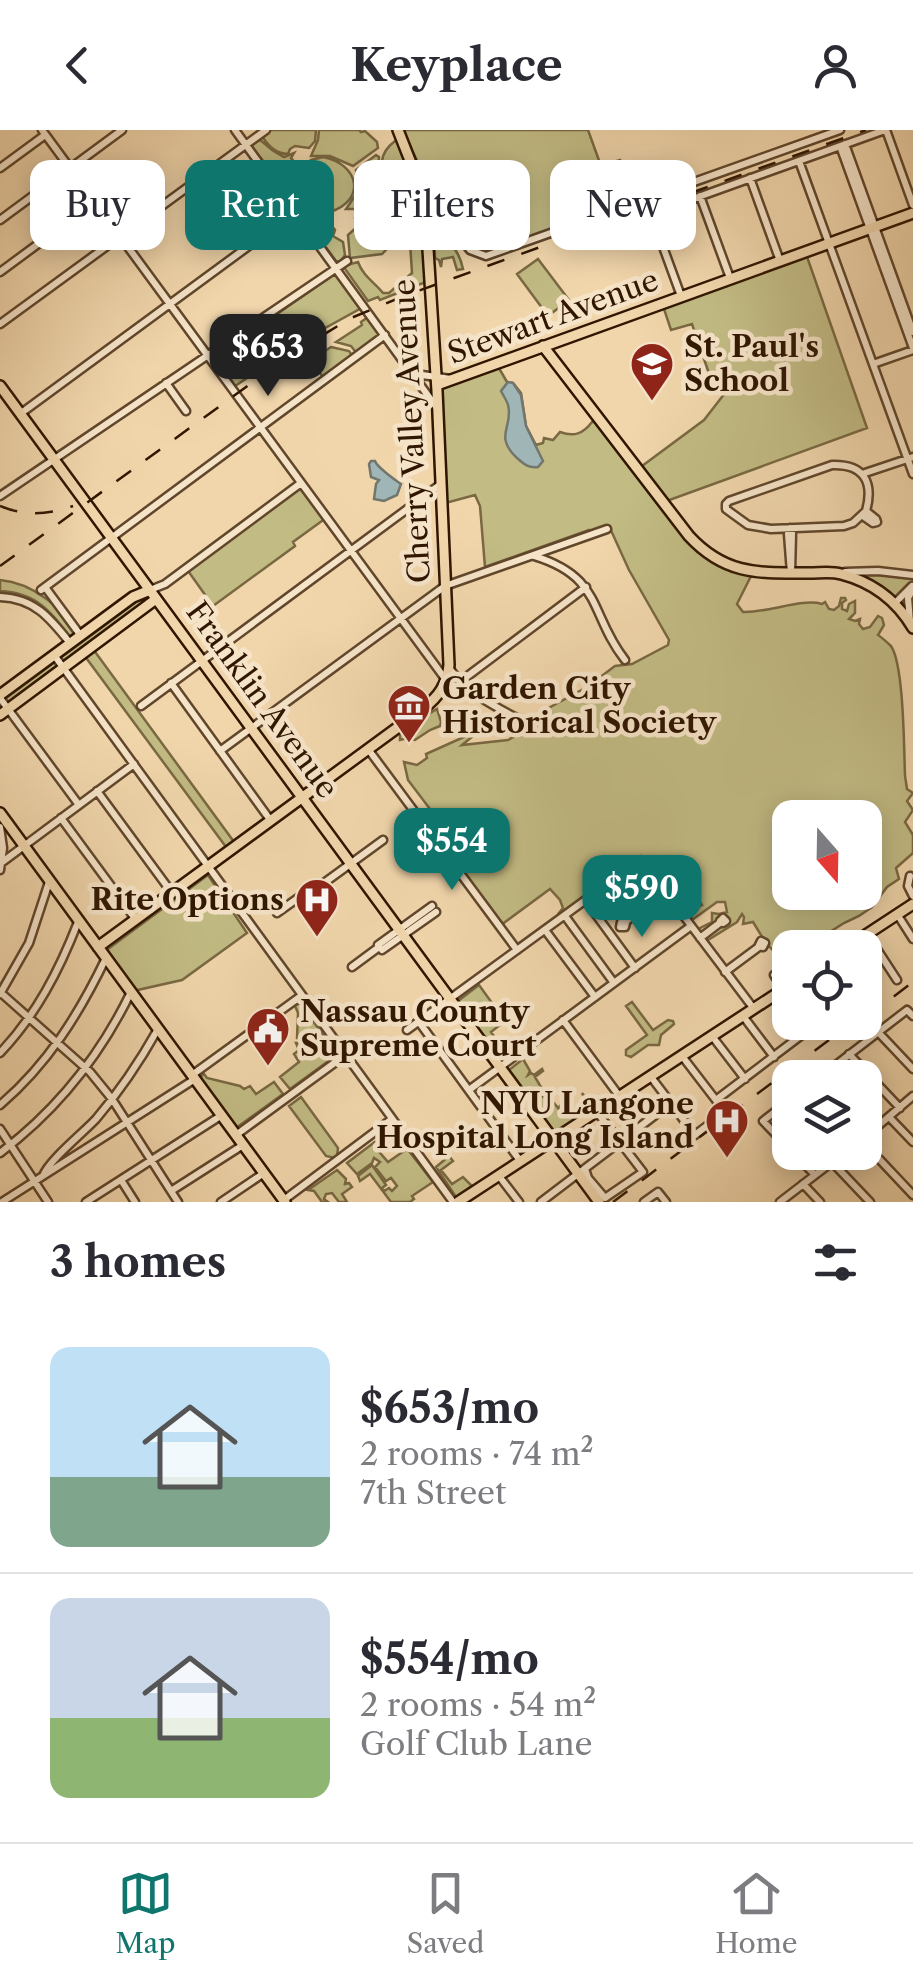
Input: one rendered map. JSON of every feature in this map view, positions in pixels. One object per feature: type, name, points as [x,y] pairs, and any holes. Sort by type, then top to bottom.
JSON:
[{"type":"main road","name":"Cherry Valley Avenue","points":[[398,130],[409,160]]},
{"type":"main road","name":"Stewart Avenue","points":[[437,381],[447,383],[913,209]]},
{"type":"main road","name":"Cherry Valley Avenue","points":[[428,250],[448,674]]},
{"type":"main road","points":[[543,346],[703,550],[729,566],[759,574],[838,572],[874,588],[895,603],[913,628]]},
{"type":"main road","name":"Franklin Avenue","points":[[0,386],[554,1141],[581,1172],[596,1199]]},
{"type":"main road","points":[[0,696],[133,597],[153,594]]},
{"type":"main road","points":[[4,712],[115,631],[153,594]]},
{"type":"main road","points":[[105,618],[115,631]]},
{"type":"main road","points":[[98,948],[430,704],[442,691],[448,674]]},
{"type":"main road","points":[[0,814],[285,1201]]},
{"type":"main road","points":[[873,930],[913,900]]},
{"type":"main road","points":[[456,1202],[772,997]]},
{"type":"street","points":[[81,160],[122,130]]},
{"type":"street","points":[[235,130],[257,160]]},
{"type":"street","points":[[165,204],[266,130]]},
{"type":"street","points":[[530,241],[840,130]]},
{"type":"street","points":[[681,296],[651,214],[885,130],[913,209]]},
{"type":"street","points":[[0,168],[44,132],[64,160]]},
{"type":"street","points":[[842,145],[913,332]]},
{"type":"street","points":[[799,161],[913,474]]},
{"type":"street","points":[[750,178],[780,260]]},
{"type":"street","points":[[700,196],[730,278]]},
{"type":"street","points":[[0,220],[30,198]]},
{"type":"street","points":[[0,272],[30,250]]},
{"type":"street","points":[[0,324],[101,250]]},
{"type":"street","points":[[130,250],[401,619],[448,674],[526,723]]},
{"type":"street","points":[[20,414],[243,250]]},
{"type":"street","points":[[323,250],[438,410]]},
{"type":"street","points":[[470,250],[479,256],[504,250]]},
{"type":"street","points":[[0,496],[347,261]]},
{"type":"street","points":[[873,364],[913,349],[902,308]]},
{"type":"street","points":[[80,636],[43,588],[385,335]]},
{"type":"street","points":[[408,366],[437,381]]},
{"type":"street","points":[[421,384],[437,381]]},
{"type":"street","points":[[166,383],[186,411]]},
{"type":"street","points":[[863,475],[910,458]]},
{"type":"street","points":[[832,465],[846,466],[863,475],[870,494],[865,514],[844,526],[762,528],[738,519],[726,509],[727,502],[832,465]]},
{"type":"street","points":[[153,594],[301,483]]},
{"type":"street","points":[[140,706],[441,484]]},
{"type":"street","points":[[738,519],[741,498]]},
{"type":"street","points":[[790,528],[792,573]]},
{"type":"street","points":[[220,751],[446,586],[607,529]]},
{"type":"street","points":[[555,562],[556,547]]},
{"type":"street","points":[[533,555],[555,562],[586,588],[599,608],[610,639],[625,660]]},
{"type":"street","points":[[838,572],[913,575]]},
{"type":"street","points":[[895,603],[913,587]]},
{"type":"street","points":[[913,587],[907,607],[913,628]]},
{"type":"street","points":[[461,681],[586,588]]},
{"type":"street","points":[[0,597],[35,606],[70,643]]},
{"type":"street","points":[[54,655],[344,1056],[456,1202]]},
{"type":"street","points":[[171,684],[271,820]]},
{"type":"street","points":[[0,696],[4,712],[79,805]]},
{"type":"street","points":[[368,749],[517,950]]},
{"type":"street","points":[[1,862],[134,764]]},
{"type":"street","points":[[98,792],[172,893]]},
{"type":"street","points":[[61,818],[136,920]]},
{"type":"street","points":[[0,827],[0,870]]},
{"type":"street","points":[[277,913],[384,842]]},
{"type":"street","points":[[407,1030],[639,862],[646,866],[754,1009]]},
{"type":"street","points":[[910,876],[913,900]]},
{"type":"street","points":[[50,881],[29,944],[0,993],[86,1068],[112,1100],[178,1202]]},
{"type":"street","points":[[625,922],[666,892]]},
{"type":"street","points":[[586,900],[635,968]]},
{"type":"street","points":[[352,967],[433,909]]},
{"type":"street","points":[[897,914],[913,939]]},
{"type":"street","points":[[565,916],[614,983]]},
{"type":"street","points":[[0,1053],[30,1018],[56,976],[78,920]]},
{"type":"street","points":[[700,938],[720,922]]},
{"type":"street","points":[[468,1090],[691,926]]},
{"type":"street","points":[[546,930],[595,997]]},
{"type":"street","points":[[725,972],[760,946]]},
{"type":"street","points":[[882,957],[897,980]]},
{"type":"street","points":[[0,1105],[58,1042],[106,958]]},
{"type":"street","points":[[0,1153],[46,1114],[86,1068],[131,992]]},
{"type":"street","points":[[2,1202],[194,1077],[301,996]]},
{"type":"street","points":[[882,1030],[910,1013]]},
{"type":"street","points":[[743,1016],[774,1056]]},
{"type":"street","points":[[564,1020],[620,1097]]},
{"type":"street","points":[[419,1022],[521,1162]]},
{"type":"street","points":[[43,1176],[47,1166],[112,1100],[158,1029]]},
{"type":"street","points":[[712,1036],[745,1078]]},
{"type":"street","points":[[882,1036],[913,1069]]},
{"type":"street","points":[[716,1101],[795,1040]]},
{"type":"street","points":[[841,1060],[867,1040]]},
{"type":"street","points":[[849,1054],[900,1108]]},
{"type":"street","points":[[236,1135],[344,1056]]},
{"type":"street","points":[[651,1076],[695,1134],[725,1112],[682,1056]]},
{"type":"street","points":[[882,1124],[913,1096]]},
{"type":"street","points":[[541,1202],[671,1102]]},
{"type":"street","points":[[581,1172],[605,1198],[643,1172],[597,1112]]},
{"type":"street","points":[[90,1201],[222,1116]]},
{"type":"street","points":[[890,1118],[913,1142]]},
{"type":"street","points":[[285,1201],[392,1120]]},
{"type":"street","points":[[0,1130],[48,1202]]},
{"type":"street","points":[[80,1136],[88,1147]]},
{"type":"street","points":[[171,1191],[243,1145]]},
{"type":"street","points":[[882,1159],[913,1194]]},
{"type":"street","points":[[810,1170],[815,1175]]},
{"type":"street","points":[[780,1202],[822,1170]]},
{"type":"street","points":[[840,1170],[870,1202]]},
{"type":"street","points":[[221,1202],[264,1174]]},
{"type":"street","points":[[499,1176],[519,1202]]},
{"type":"street","points":[[121,1180],[135,1202]]},
{"type":"street","points":[[803,1184],[820,1202]]},
{"type":"street","points":[[644,1202],[658,1192],[666,1202]]},
{"type":"shaded area","points":[[270,130],[316,130],[315,141],[309,148],[295,146],[284,154],[273,149],[262,136]]},
{"type":"shaded area","points":[[319,130],[359,130],[377,142],[378,148],[361,160],[354,160],[353,166],[330,156],[311,156]]},
{"type":"shaded area","points":[[403,130],[588,130],[599,160],[550,160],[550,233],[530,240],[530,160],[417,160]]},
{"type":"shaded area","points":[[259,139],[284,157],[294,153],[293,160],[262,160],[253,143]]},
{"type":"shaded area","points":[[398,141],[406,160],[383,160],[387,149]]},
{"type":"shaded area","points":[[334,161],[351,174],[354,183],[350,199],[334,210]]},
{"type":"shaded area","points":[[354,230],[354,250],[386,250],[382,254],[350,258],[348,235]]},
{"type":"shaded area","points":[[334,237],[343,242],[345,255],[340,262],[328,250],[334,250]]},
{"type":"shaded area","points":[[411,250],[424,250],[426,284],[368,301],[343,266],[358,262],[383,293],[389,293],[412,273]]},
{"type":"shaded area","points":[[435,250],[456,250],[463,269],[457,270],[453,257],[442,259],[441,267]]},
{"type":"shaded area","points":[[805,251],[867,428],[664,502],[638,469],[704,420],[732,384],[730,378],[714,388],[692,324],[671,330],[662,303]]},
{"type":"shaded area","points":[[538,259],[569,300],[548,316],[517,274]]},
{"type":"shaded area","points":[[340,270],[365,306],[307,338],[304,335],[297,339],[299,343],[235,386],[215,357]]},
{"type":"shaded area","points":[[371,315],[386,335],[358,355],[351,346],[336,342],[362,325]]},
{"type":"shaded area","points":[[331,347],[349,351],[354,358],[325,380],[314,365],[317,356]]},
{"type":"shaded area","points":[[496,363],[507,382],[521,393],[526,426],[536,445],[543,443],[544,438],[553,440],[560,432],[578,433],[596,422],[673,524],[697,546],[752,574],[737,604],[743,612],[825,602],[834,610],[845,598],[842,609],[847,611],[855,601],[855,613],[849,619],[860,619],[863,629],[870,627],[878,616],[882,618],[884,625],[878,635],[891,646],[899,671],[905,776],[907,789],[913,793],[907,801],[913,810],[905,822],[913,835],[913,853],[896,868],[899,879],[882,894],[882,800],[772,800],[772,910],[868,910],[833,930],[772,930],[772,949],[753,922],[743,924],[742,914],[737,922],[703,940],[698,929],[712,922],[712,913],[727,912],[725,902],[717,902],[692,920],[691,911],[702,905],[695,894],[699,884],[696,874],[667,892],[641,856],[562,914],[560,900],[550,889],[501,925],[422,819],[430,809],[408,780],[404,762],[417,765],[427,758],[426,754],[469,731],[473,736],[462,745],[508,740],[545,710],[615,666],[632,664],[668,645],[669,640],[609,526],[485,567],[480,506],[475,495],[442,504],[437,382]]},
{"type":"shaded area","points":[[508,382],[521,395],[526,426],[543,461],[538,467],[522,462],[506,443],[509,412],[501,391]]},
{"type":"shaded area","points":[[371,461],[401,484],[397,495],[384,501],[374,499],[379,480],[371,477]]},
{"type":"shaded area","points":[[301,483],[326,518],[293,542],[295,546],[213,606],[186,568]]},
{"type":"shaded area","points":[[857,573],[913,576],[913,584],[895,601],[854,577]]},
{"type":"shaded area","points":[[0,580],[36,592],[82,634],[144,591],[153,597],[93,649],[237,846],[229,851],[84,655],[0,715],[0,695],[73,641],[34,600],[0,591]]},
{"type":"shaded area","points":[[437,709],[440,726],[415,740],[400,740],[400,731]]},
{"type":"shaded area","points":[[208,875],[247,933],[182,980],[133,991],[104,952]]},
{"type":"shaded area","points":[[479,985],[505,1021],[491,1032],[498,1042],[492,1048],[458,1001]]},
{"type":"shaded area","points":[[632,1002],[653,1030],[668,1020],[674,1024],[661,1035],[659,1045],[648,1045],[631,1057],[626,1050],[647,1035],[626,1006]]},
{"type":"shaded area","points":[[299,1003],[338,1054],[290,1089],[280,1077],[299,1062],[294,1054],[299,1050],[296,1043],[302,1043],[297,1038],[295,1006]]},
{"type":"shaded area","points":[[523,1059],[530,1071],[528,1075],[542,1069],[535,1077],[544,1098],[550,1098],[558,1108],[567,1103],[559,1110],[563,1116],[573,1110],[576,1114],[574,1109],[586,1101],[582,1093],[596,1106],[553,1130],[509,1070]]},
{"type":"shaded area","points":[[204,1074],[244,1089],[250,1086],[256,1094],[274,1082],[283,1094],[236,1128],[200,1077]]},
{"type":"shaded area","points":[[301,1097],[338,1148],[335,1158],[326,1156],[289,1106]]},
{"type":"shaded area","points":[[376,1141],[375,1147],[388,1162],[405,1146],[433,1182],[412,1196],[410,1202],[391,1202],[370,1174],[360,1181],[358,1176],[372,1165],[386,1185],[384,1191],[397,1186],[391,1178],[386,1181],[375,1167],[380,1162],[374,1158],[357,1174],[347,1163]]},
{"type":"shaded area","points":[[449,1156],[453,1161],[441,1170],[452,1184],[463,1177],[472,1186],[456,1197],[436,1167]]},
{"type":"shaded area","points":[[337,1170],[346,1179],[345,1184],[352,1187],[342,1194],[347,1202],[339,1202],[332,1193],[326,1194],[324,1199],[328,1202],[322,1202],[314,1191],[308,1190]]},
{"type":"railway","points":[[0,566],[290,355],[351,318],[866,130]]},
{"type":"railway","points":[[0,506],[36,513],[73,506]]},
{"type":"railway","points":[[882,1005],[913,982]]},
{"type":"railway","points":[[613,1202],[829,1040]]},
{"type":"place","name":"St. Paul's School","points":[[652,402]]},
{"type":"place","name":"Garden City Historical Society","points":[[409,744]]},
{"type":"place","name":"Rite Options","points":[[317,938]]},
{"type":"place","name":"Nassau County Supreme Court","points":[[268,1067]]},
{"type":"place","name":"NYU Langone Hospital Long Island","points":[[727,1159]]}]
